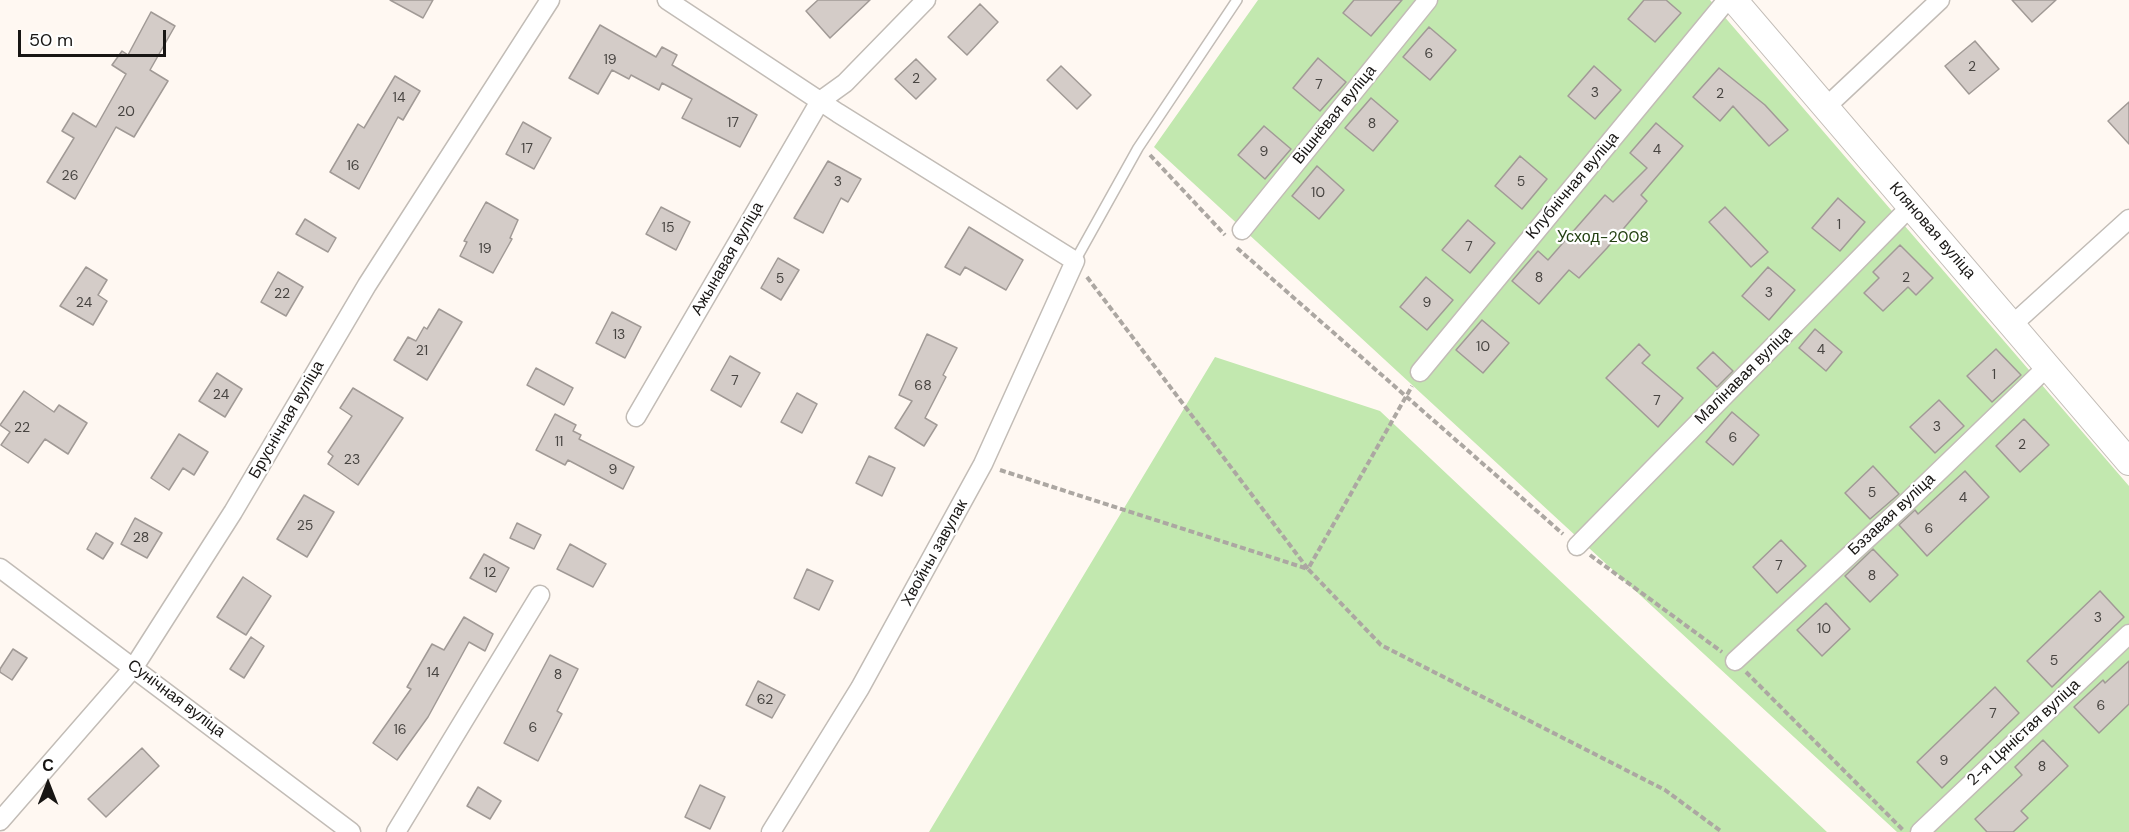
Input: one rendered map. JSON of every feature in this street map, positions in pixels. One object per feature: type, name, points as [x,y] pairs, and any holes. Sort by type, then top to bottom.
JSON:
[{"type":"street","name":"Бруснічная вуліца","points":[[0,821],[134,667],[233,512],[367,285],[550,0]]},
{"type":"street","points":[[667,0],[820,101],[1075,261]]},
{"type":"street","points":[[820,101],[844,83],[926,0]]},
{"type":"street","name":"Вішнёвая вуліца","points":[[1242,230],[1428,0]]},
{"type":"street","points":[[1826,107],[1940,0]]},
{"type":"street","name":"Кляновая вуліца","points":[[1739,3],[2129,462]]},
{"type":"street","name":"Клубнічная вуліца","points":[[1420,372],[1739,3]]},
{"type":"street","name":"Ажынавая вуліца","points":[[636,417],[820,101]]},
{"type":"street","name":"Малінавая вуліца","points":[[1577,546],[1910,207]]},
{"type":"street","points":[[2012,325],[2129,219]]},
{"type":"street","name":"Хвойны завулак","points":[[771,832],[860,688],[983,464],[1075,261]]},
{"type":"street","name":"Бэзавая вуліца","points":[[1735,661],[1904,506],[2047,367]]},
{"type":"street","name":"Сунічная вуліца","points":[[0,568],[351,832]]},
{"type":"street","points":[[396,832],[540,595]]},
{"type":"street","name":"2-я Цяністая вуліца","points":[[1920,832],[2129,634]]},
{"type":"lane","points":[[1075,261],[1138,148],[1237,0]]},
{"type":"path","points":[[1148,153],[1231,243],[1577,546],[1735,661],[1905,832]]},
{"type":"path","points":[[1075,261],[1308,569],[1381,645],[1665,790],[1722,832]]},
{"type":"path","points":[[1308,569],[1420,372]]},
{"type":"path","points":[[983,464],[1308,569]]},
{"type":"green space","name":"Усход-2008","points":[[1258,0],[1710,0],[2129,486],[2129,832],[1897,832],[1154,147]]},
{"type":"green space","points":[[1215,357],[1380,411],[1827,832],[929,832]]},
{"type":"building","points":[[390,0],[433,0],[423,18]]},
{"type":"building","points":[[818,0],[870,0],[830,38],[806,11]]},
{"type":"building","points":[[1354,0],[1402,0],[1371,36],[1343,13]]},
{"type":"building","points":[[1644,0],[1666,0],[1681,13],[1655,42],[1628,19]]},
{"type":"building","points":[[2012,0],[2056,0],[2032,22]]},
{"type":"building","points":[[980,4],[998,22],[967,55],[948,37]]},
{"type":"building","points":[[151,12],[175,26],[150,70],[168,81],[134,137],[116,127],[75,199],[47,182],[74,138],[62,131],[73,113],[96,127],[126,74],[112,65],[122,51],[128,55]]},
{"type":"building","points":[[600,25],[656,57],[662,47],[677,55],[672,65],[757,115],[740,147],[682,118],[692,99],[662,83],[659,90],[631,75],[629,79],[612,70],[598,94],[569,78]]},
{"type":"building","points":[[1429,27],[1456,50],[1430,80],[1403,57]]},
{"type":"building","points":[[1975,41],[1999,69],[1969,94],[1945,66]]},
{"type":"building","points":[[1318,58],[1346,82],[1320,111],[1293,88]]},
{"type":"building","points":[[916,59],[936,79],[916,99],[895,79]]},
{"type":"building","points":[[1061,66],[1091,95],[1077,109],[1047,80]]},
{"type":"building","points":[[1594,66],[1621,90],[1595,119],[1568,96]]},
{"type":"building","points":[[1719,68],[1765,105],[1788,130],[1769,146],[1733,106],[1720,121],[1693,97]]},
{"type":"building","points":[[395,76],[420,91],[403,120],[398,117],[359,189],[330,172],[358,124],[364,128]]},
{"type":"building","points":[[1371,98],[1398,121],[1373,151],[1345,128]]},
{"type":"building","points":[[2129,102],[2129,144],[2108,121]]},
{"type":"building","points":[[523,122],[551,138],[534,169],[506,154]]},
{"type":"building","points":[[1656,123],[1683,146],[1641,195],[1647,201],[1607,248],[1579,278],[1569,270],[1539,304],[1512,281],[1538,251],[1548,260],[1605,195],[1613,202],[1647,168],[1630,153]]},
{"type":"building","points":[[1264,126],[1291,149],[1265,179],[1238,155]]},
{"type":"building","points":[[1520,156],[1547,179],[1522,209],[1495,186]]},
{"type":"building","points":[[828,161],[861,179],[848,202],[841,198],[823,233],[794,218]]},
{"type":"building","points":[[1317,166],[1344,190],[1319,219],[1292,196]]},
{"type":"building","points":[[1838,198],[1865,222],[1840,251],[1812,228]]},
{"type":"building","points":[[486,202],[518,220],[510,238],[512,239],[493,273],[460,256],[467,242],[464,241]]},
{"type":"building","points":[[661,207],[690,222],[676,250],[646,234]]},
{"type":"building","points":[[1725,207],[1768,252],[1751,267],[1709,222]]},
{"type":"building","points":[[305,219],[336,238],[328,252],[296,234]]},
{"type":"building","points":[[1468,220],[1495,243],[1470,273],[1442,250]]},
{"type":"building","points":[[969,227],[1023,260],[1006,290],[965,267],[960,275],[945,267]]},
{"type":"building","points":[[1900,245],[1933,278],[1916,295],[1908,287],[1883,311],[1864,293],[1879,278],[1873,272]]},
{"type":"building","points":[[778,258],[799,270],[781,300],[761,288]]},
{"type":"building","points":[[86,267],[107,280],[98,295],[107,301],[93,325],[60,306]]},
{"type":"building","points":[[1768,267],[1795,290],[1769,320],[1742,296]]},
{"type":"building","points":[[278,272],[303,287],[286,316],[261,302]]},
{"type":"building","points":[[1426,277],[1453,300],[1427,330],[1400,307]]},
{"type":"building","points":[[439,309],[462,322],[427,380],[394,360],[408,337],[416,341],[424,327],[427,329]]},
{"type":"building","points":[[612,312],[641,327],[625,358],[596,343]]},
{"type":"building","points":[[1482,320],[1509,343],[1483,373],[1456,350]]},
{"type":"building","points":[[1815,329],[1842,352],[1826,371],[1799,348]]},
{"type":"building","points":[[927,334],[957,348],[943,375],[946,377],[925,418],[937,425],[924,446],[895,428],[912,401],[899,395]]},
{"type":"building","points":[[1639,344],[1650,355],[1642,363],[1683,398],[1658,427],[1606,378]]},
{"type":"building","points":[[1996,349],[2021,375],[1992,402],[1967,376]]},
{"type":"building","points":[[1713,352],[1733,371],[1717,387],[1697,368]]},
{"type":"building","points":[[730,356],[760,373],[741,407],[711,390]]},
{"type":"building","points":[[536,368],[573,388],[564,405],[527,385]]},
{"type":"building","points":[[217,373],[242,389],[225,417],[199,401]]},
{"type":"building","points":[[353,388],[403,418],[358,485],[328,464],[333,456],[328,452],[352,416],[340,408]]},
{"type":"building","points":[[24,391],[54,412],[59,405],[87,423],[68,454],[45,439],[28,463],[1,445],[10,432],[0,425]]},
{"type":"building","points":[[797,393],[817,404],[802,433],[781,422]]},
{"type":"building","points":[[1939,400],[1964,426],[1935,453],[1910,427]]},
{"type":"building","points":[[1732,412],[1759,435],[1733,465],[1706,442]]},
{"type":"building","points":[[555,414],[576,425],[573,431],[581,435],[579,439],[634,467],[623,489],[568,460],[565,465],[536,450]]},
{"type":"building","points":[[2024,419],[2049,445],[2020,472],[1996,446]]},
{"type":"building","points":[[179,434],[208,452],[194,475],[183,468],[169,490],[151,478]]},
{"type":"building","points":[[869,456],[895,468],[882,496],[856,483]]},
{"type":"building","points":[[1873,466],[1899,494],[1870,519],[1845,493]]},
{"type":"building","points":[[1965,471],[1989,497],[1927,556],[1899,525],[1915,510],[1918,514]]},
{"type":"building","points":[[304,495],[334,512],[307,557],[277,539]]},
{"type":"building","points":[[135,518],[162,533],[147,558],[121,544]]},
{"type":"building","points":[[517,523],[541,535],[534,549],[510,538]]},
{"type":"building","points":[[96,533],[113,543],[103,559],[87,549]]},
{"type":"building","points":[[1781,540],[1806,566],[1777,593],[1753,567]]},
{"type":"building","points":[[570,544],[606,564],[593,587],[557,569]]},
{"type":"building","points":[[1873,549],[1898,575],[1870,602],[1845,576]]},
{"type":"building","points":[[484,554],[509,568],[496,592],[470,578]]},
{"type":"building","points":[[807,569],[833,581],[819,610],[794,598]]},
{"type":"building","points":[[243,577],[271,596],[246,635],[217,617]]},
{"type":"building","points":[[2100,591],[2124,617],[2052,687],[2027,661]]},
{"type":"building","points":[[1826,603],[1850,629],[1822,656],[1797,630]]},
{"type":"building","points":[[464,617],[493,634],[485,651],[469,642],[428,717],[397,760],[373,743],[411,689],[407,687],[432,644],[444,650]]},
{"type":"building","points":[[251,637],[264,646],[244,678],[230,669]]},
{"type":"building","points":[[13,649],[27,658],[12,680],[0,672],[0,669]]},
{"type":"building","points":[[550,655],[578,669],[557,711],[562,714],[538,761],[504,743]]},
{"type":"building","points":[[2129,661],[2129,704],[2099,733],[2074,707],[2103,680],[2105,683]]},
{"type":"building","points":[[758,681],[785,695],[772,718],[746,705]]},
{"type":"building","points":[[1995,687],[2019,713],[1942,788],[1917,762]]},
{"type":"building","points":[[2043,740],[2068,766],[2021,811],[2028,818],[2013,832],[1987,832],[1975,819],[2022,775],[2015,767]]},
{"type":"building","points":[[142,748],[159,766],[106,817],[88,799]]},
{"type":"building","points":[[700,785],[725,797],[710,829],[685,817]]},
{"type":"building","points":[[478,787],[501,801],[490,819],[467,806]]}]
